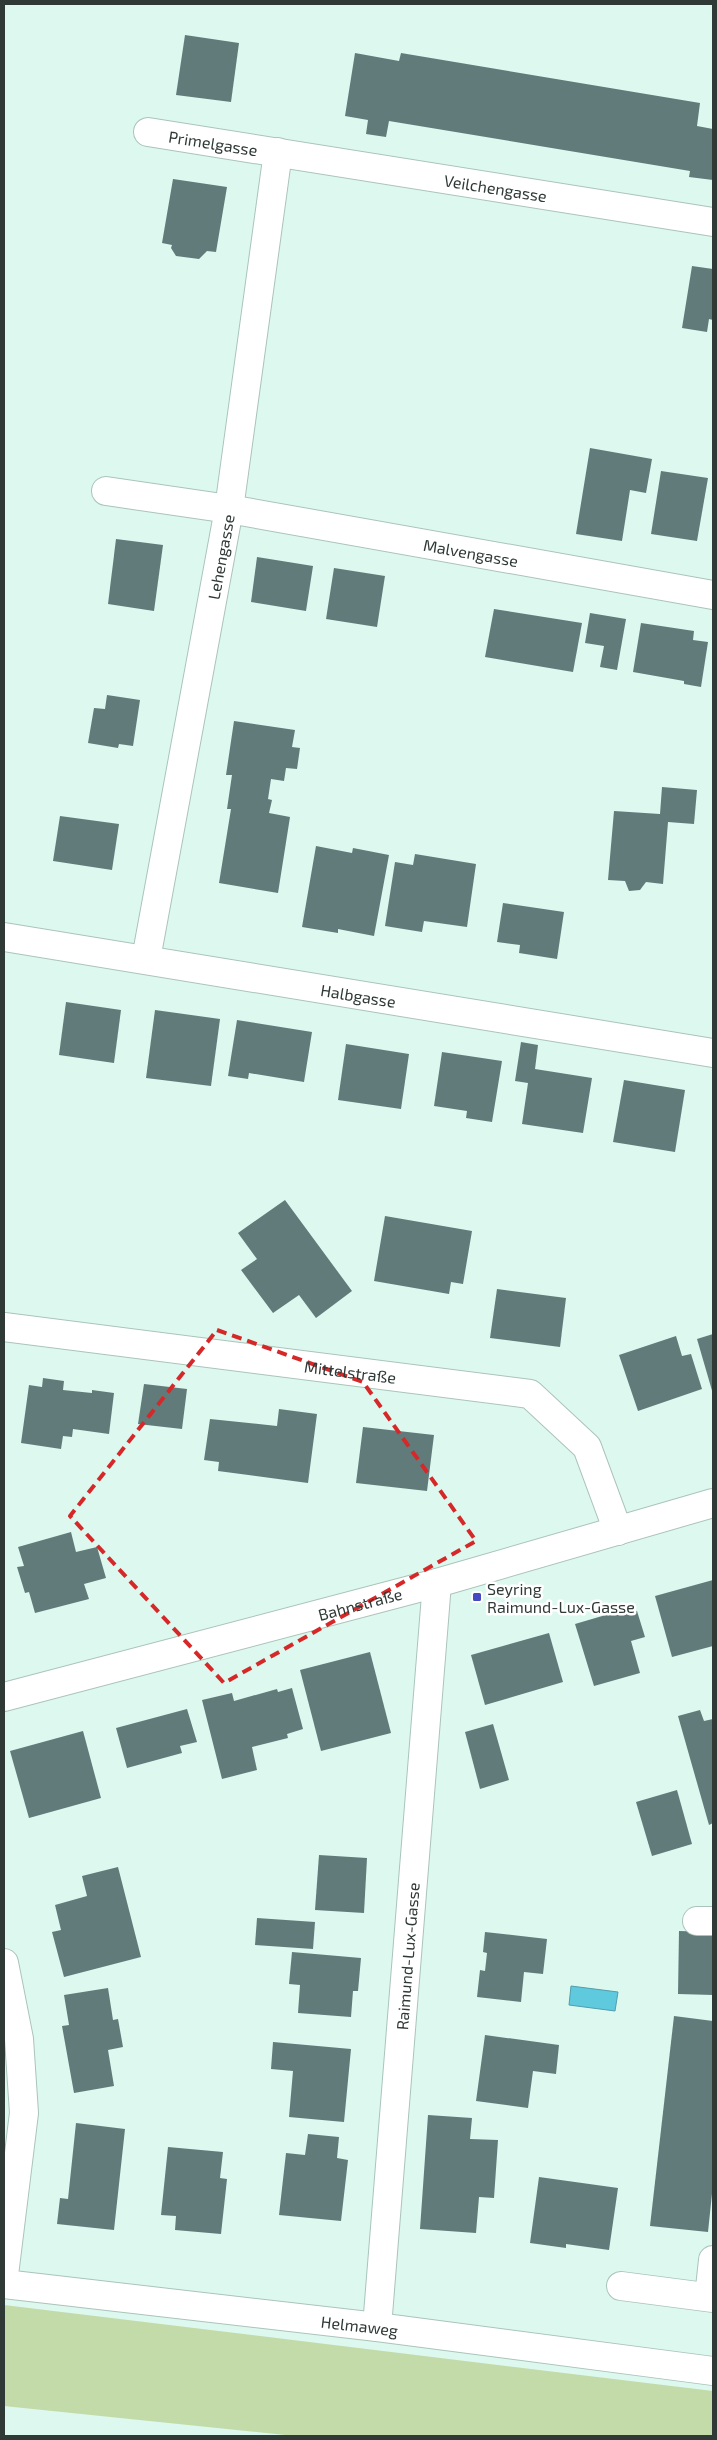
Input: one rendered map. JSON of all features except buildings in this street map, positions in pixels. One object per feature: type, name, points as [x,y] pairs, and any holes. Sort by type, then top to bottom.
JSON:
[{"type":"street","name":"Primelgasse","points":[[148,132],[278,152]]},
{"type":"street","name":"Veilchengasse","points":[[278,152],[713,222]]},
{"type":"street","name":"Lehengasse","points":[[146,959],[229,509],[278,152]]},
{"type":"street","name":"Malvengasse","points":[[106,492],[229,509],[713,595]]},
{"type":"street","name":"Halbgasse","points":[[4,936],[713,1053]]},
{"type":"street","name":"Mittelstraße","points":[[4,1327],[530,1394],[586,1448],[618,1531]]},
{"type":"street","name":"Bahnstraße","points":[[4,1697],[437,1583],[713,1503]]},
{"type":"street","name":"Raimund-Lux-Gasse","points":[[377,2327],[437,1583]]},
{"type":"street","points":[[4,1963],[19,2040],[24,2113],[4,2275]]},
{"type":"street","points":[[621,2286],[711,2298],[713,2260]]},
{"type":"street","name":"Helmaweg","points":[[4,2284],[377,2327],[713,2371]]},
{"type":"highlighted area","points":[[217,1330],[363,1382],[476,1541],[224,1683],[70,1516]]},
{"type":"green space","points":[[4,2305],[713,2391],[713,2436],[295,2436],[4,2406]]},
{"type":"water","points":[[571,1986],[618,1992],[615,2011],[569,2005]]},
{"type":"place","name":"Seyring Raimund-Lux-Gasse","points":[[477,1597]]}]
